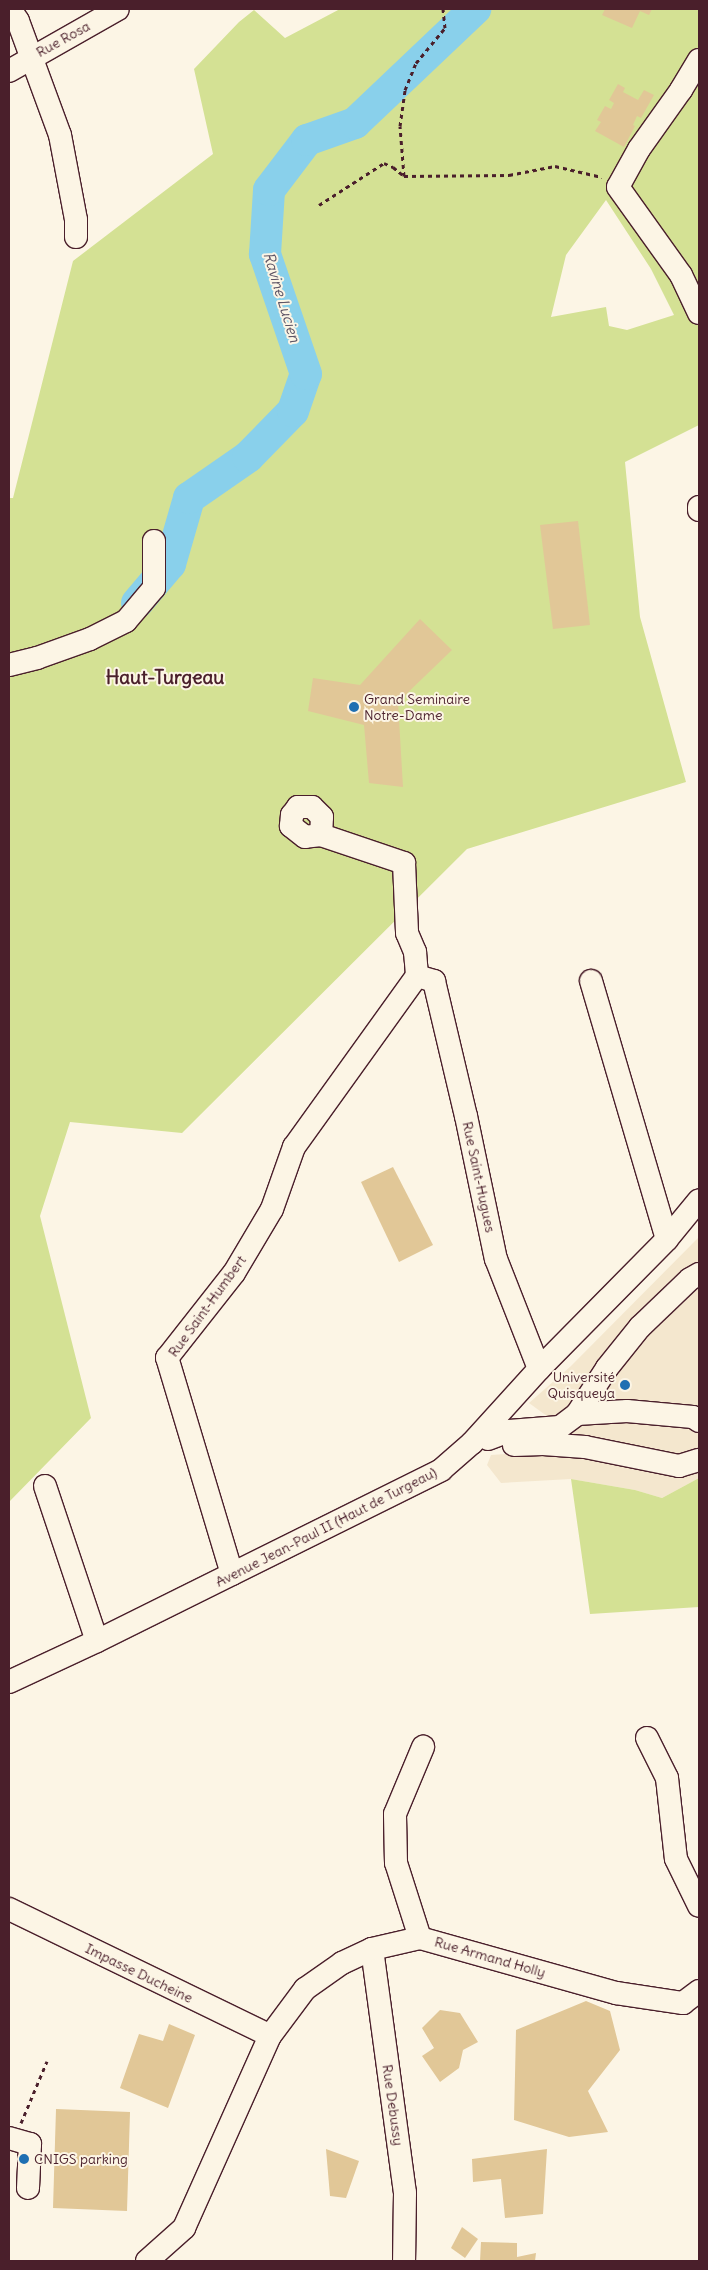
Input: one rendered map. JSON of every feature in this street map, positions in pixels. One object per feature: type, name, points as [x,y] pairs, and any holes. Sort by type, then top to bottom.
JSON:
[{"type":"street","points":[[10,9],[18,21],[32,56],[60,135],[76,220],[76,237]]},
{"type":"street","name":"Rue Rosa","points":[[9,71],[32,56],[118,9]]},
{"type":"street","points":[[699,60],[681,90],[639,149],[618,186],[681,274],[699,313]]},
{"type":"street","points":[[9,665],[38,658],[90,639],[126,621],[154,588],[154,541]]},
{"type":"street","name":"Rue Saint-Hugues","points":[[321,835],[404,863],[408,933],[425,979],[466,1116],[496,1259],[539,1369]]},
{"type":"street","name":"Rue Saint-Humbert","points":[[232,1574],[167,1358],[234,1273],[272,1209],[294,1147],[425,979]]},
{"type":"street","points":[[591,981],[667,1239]]},
{"type":"street","name":"Avenue Jean-Paul II (Haut de Turgeau)","points":[[9,1682],[97,1641],[441,1470],[488,1442],[539,1369],[667,1239],[699,1200]]},
{"type":"street","points":[[488,1442],[509,1431],[560,1427],[577,1414],[607,1368],[640,1327],[690,1279],[699,1274]]},
{"type":"street","points":[[577,1414],[628,1411],[693,1417],[699,1421]]},
{"type":"street","points":[[488,1442],[585,1447],[678,1466],[699,1460]]},
{"type":"street","points":[[45,1486],[97,1641]]},
{"type":"street","points":[[647,1738],[667,1778],[676,1859],[699,1906]]},
{"type":"street","points":[[420,1938],[396,1863],[395,1814],[423,1747]]},
{"type":"street","name":"Impasse Ducheine","points":[[9,1909],[270,2036]]},
{"type":"street","name":"Rue Armand Holly","points":[[147,2261],[184,2228],[270,2036],[305,1989],[342,1963],[372,1948],[420,1938],[616,1993],[683,2003],[699,1992]]},
{"type":"street","name":"Rue Debussy","points":[[372,1948],[405,2193],[404,2261]]},
{"type":"street","points":[[12,2139],[30,2144],[28,2188]]},
{"type":"path","points":[[404,176],[400,126],[404,90],[416,63],[445,28],[443,9]]},
{"type":"path","points":[[319,205],[384,163],[393,167],[404,176],[509,175],[555,166],[597,175],[618,186]]},
{"type":"path","points":[[12,2139],[47,2061]]},
{"type":"shaded area","name":"Université Quisqueya","points":[[699,1237],[699,1478],[662,1498],[635,1490],[571,1479],[501,1483],[487,1465],[491,1455],[540,1452],[551,1419],[529,1403],[571,1366]]},
{"type":"green space","points":[[340,9],[699,9],[699,425],[625,462],[640,617],[686,782],[467,849],[182,1133],[70,1122],[40,1216],[91,1418],[9,1502],[9,498],[13,498],[73,261],[213,154],[194,69],[239,22],[254,10],[285,38]],"holes":[[[606,200],[651,269],[674,315],[627,330],[609,326],[606,307],[551,317],[566,255]]]},
{"type":"green space","points":[[699,1478],[699,1607],[590,1614],[571,1479],[635,1490],[662,1498]]},
{"type":"building","points":[[605,9],[652,9],[649,15],[640,11],[632,28],[602,15]]},
{"type":"building","points":[[618,84],[625,88],[623,92],[638,100],[644,90],[654,95],[641,118],[637,116],[633,125],[635,126],[624,147],[595,131],[601,122],[597,120],[605,106],[611,109],[614,103],[609,100]]},
{"type":"building","points":[[578,521],[590,625],[553,629],[540,525]]},
{"type":"building","name":"Grand Seminaire Notre-Dame","points":[[420,619],[452,650],[398,702],[403,787],[369,783],[364,725],[308,711],[313,678],[360,685]]},
{"type":"building","points":[[393,1167],[433,1245],[399,1262],[361,1182]]},
{"type":"building","points":[[586,2001],[610,2011],[620,2050],[588,2091],[608,2132],[569,2137],[514,2120],[516,2030]]},
{"type":"building","points":[[440,2010],[460,2013],[478,2042],[463,2050],[459,2068],[440,2082],[422,2056],[434,2048],[422,2028]]},
{"type":"building","points":[[169,2024],[195,2035],[168,2108],[120,2088],[139,2034],[163,2041]]},
{"type":"building","points":[[56,2109],[130,2112],[127,2211],[53,2208]]},
{"type":"building","points":[[326,2149],[359,2161],[346,2198],[330,2196]]},
{"type":"building","points":[[547,2149],[543,2214],[505,2218],[501,2179],[473,2182],[472,2159]]},
{"type":"building","points":[[462,2227],[478,2239],[465,2258],[451,2248]]},
{"type":"building","points":[[481,2242],[517,2243],[517,2257],[536,2253],[535,2261],[480,2261]]},
{"type":"waterway","name":"Ravine Lucien","points":[[137,603],[170,564],[189,498],[248,457],[293,411],[306,374],[265,254],[269,190],[307,140],[355,123],[475,9]]},
{"type":"place","name":"Grand Seminaire Notre-Dame","points":[[354,707]]},
{"type":"place","name":"Université Quisqueya","points":[[625,1385]]},
{"type":"place","name":"CNIGS parking","points":[[24,2159]]},
{"type":"district","name":"Haut-Turgeau","points":[[165,678]]}]
